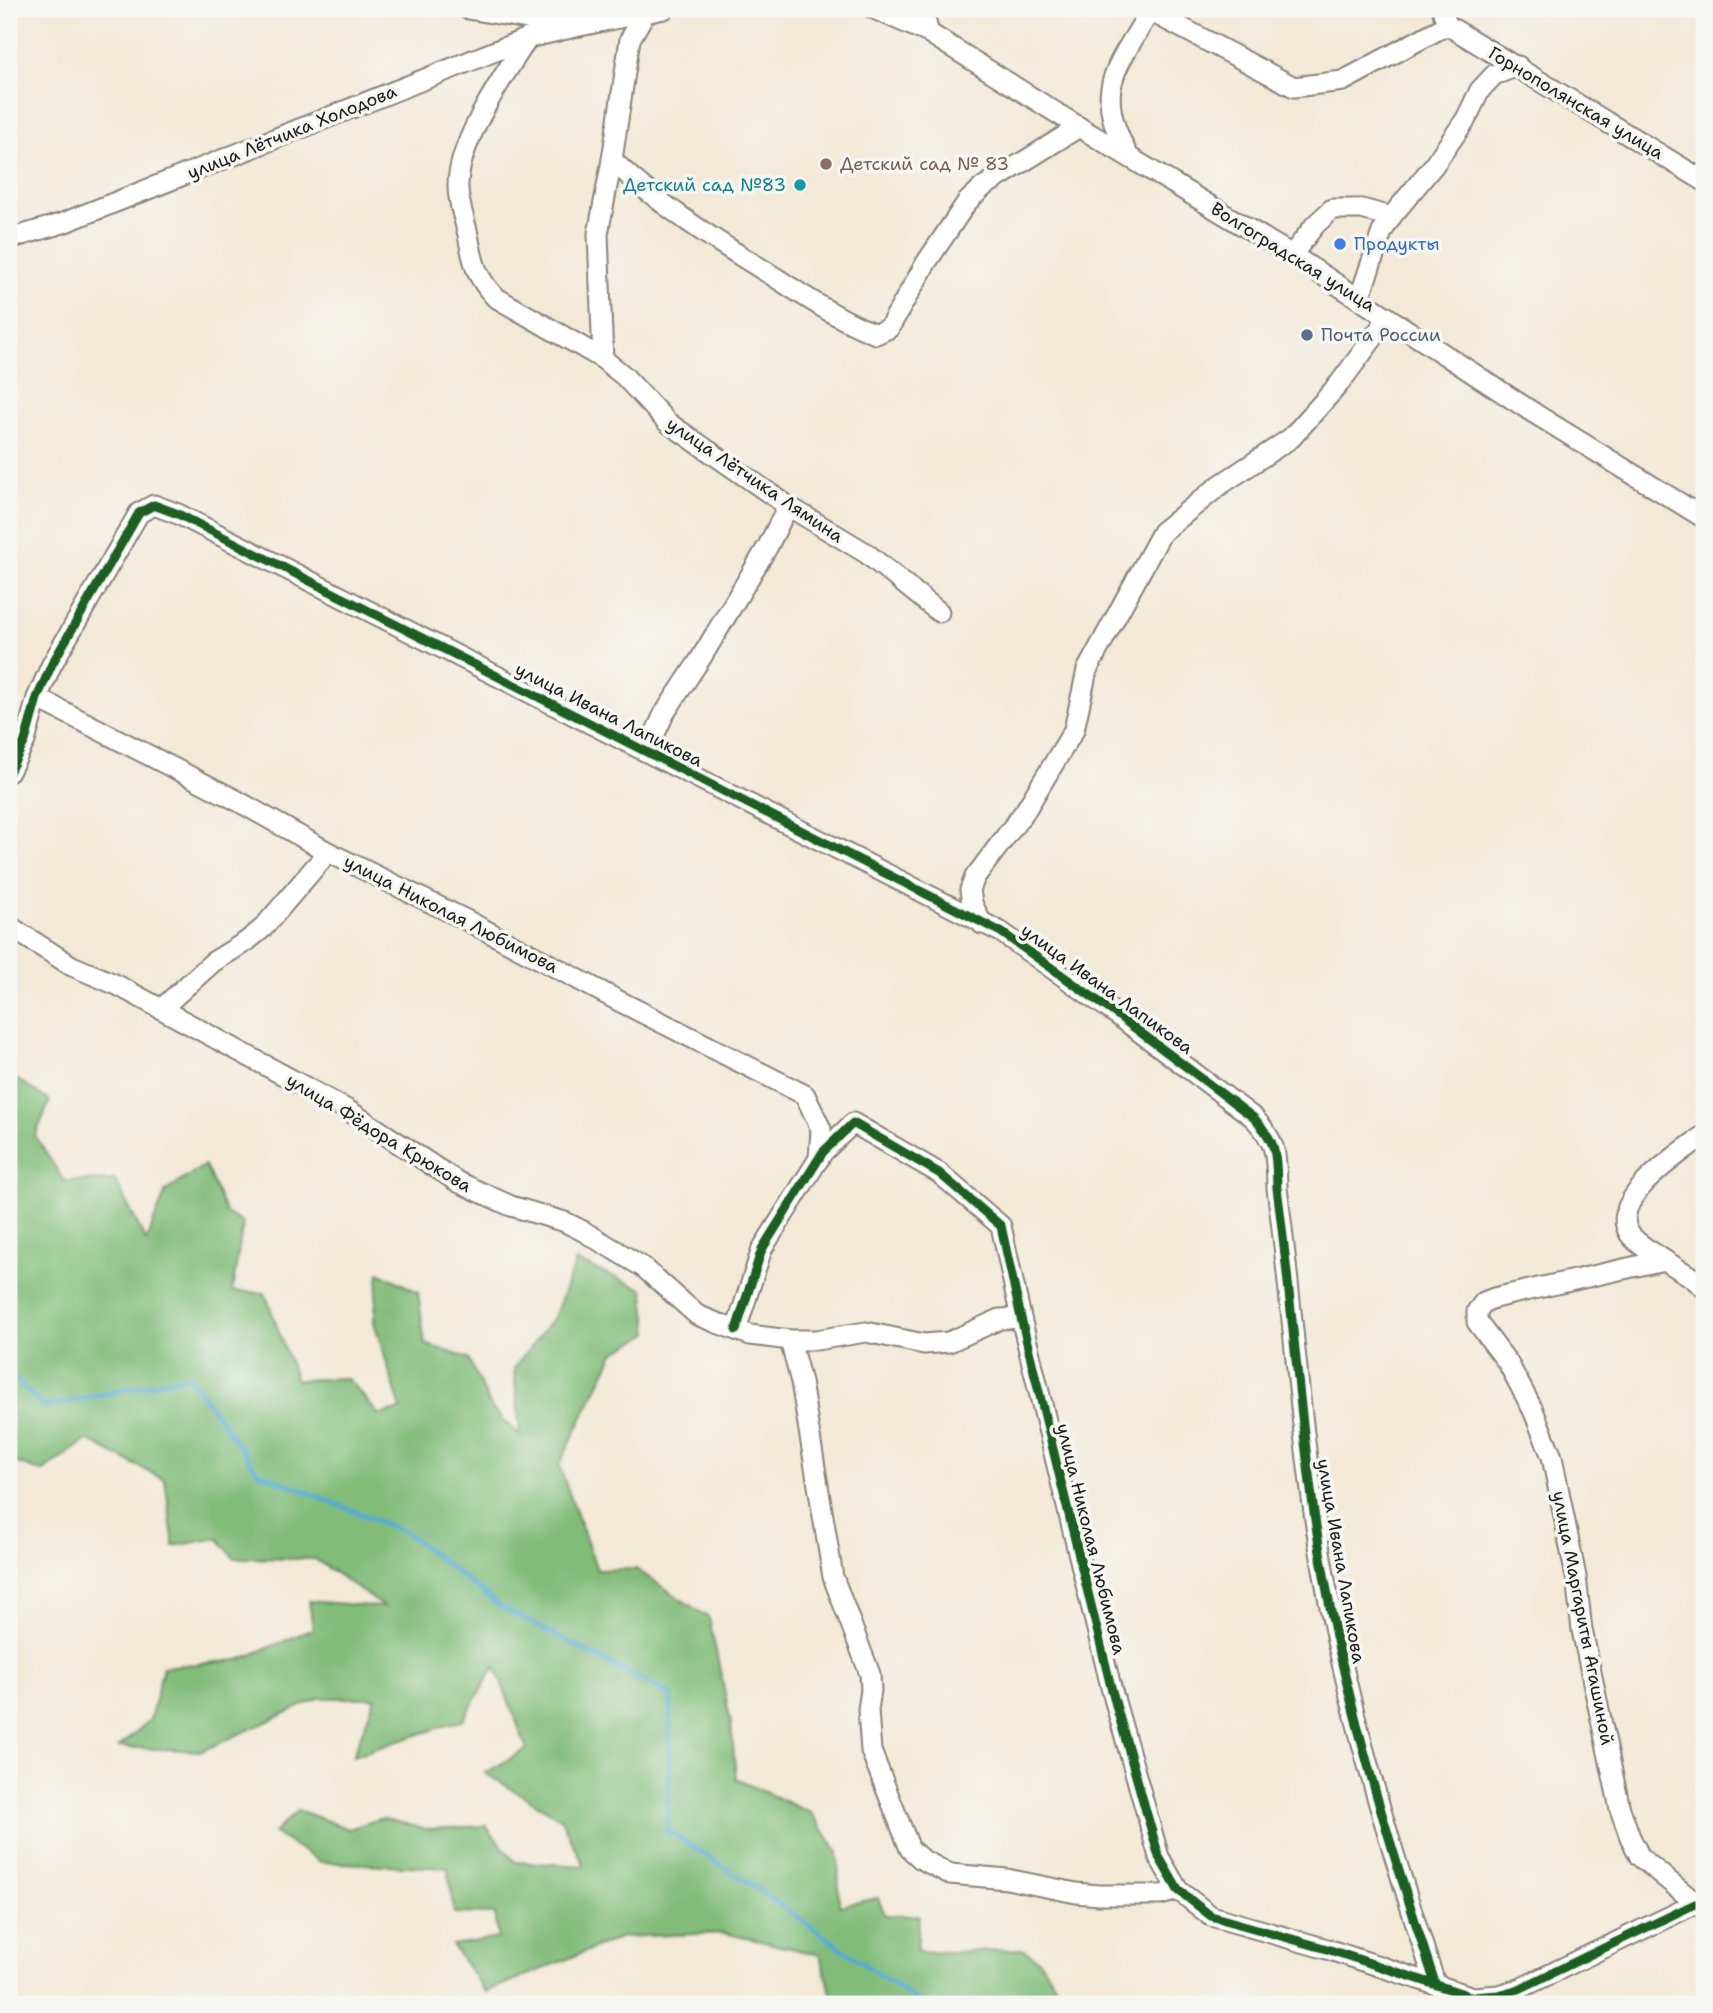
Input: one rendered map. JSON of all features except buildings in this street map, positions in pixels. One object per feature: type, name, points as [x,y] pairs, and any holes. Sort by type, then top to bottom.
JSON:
[{"type":"street","points":[[468,9],[575,27]]},
{"type":"street","name":"улица Лётчика Холодова","points":[[9,239],[62,223],[528,38],[664,9]]},
{"type":"street","name":"Волгоградская улица","points":[[874,9],[929,33],[1292,255],[1537,415],[1704,518]]},
{"type":"street","points":[[922,9],[929,33]]},
{"type":"street","points":[[1129,156],[1114,129],[1108,97],[1117,66],[1150,9],[1294,88],[1343,81],[1445,17]]},
{"type":"street","points":[[603,359],[598,234],[630,39],[644,15]]},
{"type":"street","name":"Горнополянская улица","points":[[1445,17],[1518,66],[1704,181]]},
{"type":"street","name":"улица Лётчика Лямина","points":[[528,38],[497,86],[464,154],[458,187],[473,262],[481,283],[495,297],[603,359],[624,376],[667,422],[788,506],[866,553],[939,612]]},
{"type":"street","points":[[1359,299],[1382,232],[1391,218],[1434,165],[1466,119],[1480,90],[1494,75],[1518,66]]},
{"type":"street","points":[[612,160],[657,201],[708,236],[857,327],[876,334],[889,328],[926,263],[967,202],[983,187],[1079,127]]},
{"type":"street","points":[[1292,255],[1315,225],[1332,209],[1362,209],[1391,218]]},
{"type":"street","points":[[928,896],[948,898],[957,895],[975,877],[1025,811],[1074,730],[1087,670],[1162,531],[1220,485],[1292,438],[1339,384],[1388,318]]},
{"type":"street","name":"улица Ивана Лапикова","points":[[37,698],[52,664],[139,513],[154,505],[178,514],[647,751],[1021,944],[1254,1118],[1270,1135],[1276,1154],[1277,1188],[1316,1527],[1352,1710],[1384,1824],[1435,1983]]},
{"type":"street","points":[[647,751],[664,714],[768,547],[788,506]]},
{"type":"street","points":[[9,772],[25,741],[37,698]]},
{"type":"street","name":"улица Николая Любимова","points":[[37,698],[236,800],[328,852],[805,1095],[821,1129],[819,1160]]},
{"type":"street","points":[[161,1009],[213,962],[263,928],[328,852]]},
{"type":"street","points":[[975,877],[970,890],[972,903],[982,924]]},
{"type":"street","name":"улица Фёдора Крюкова","points":[[9,926],[72,966],[117,985],[346,1109],[458,1182],[511,1206],[555,1218],[583,1231],[642,1267],[696,1314],[750,1335],[816,1340],[866,1332],[924,1344],[939,1344],[961,1338],[990,1321],[1008,1317],[1021,1318]]},
{"type":"street","name":"улица Николая Любимова","points":[[819,1160],[838,1136],[853,1123],[939,1173],[1001,1226],[1112,1691],[1159,1857],[1178,1890]]},
{"type":"street","points":[[1704,1135],[1648,1181],[1629,1202],[1625,1216],[1628,1231],[1638,1242],[1704,1288]]},
{"type":"street","points":[[736,1329],[762,1249],[819,1160]]},
{"type":"street","name":"улица Маргариты Агашиной","points":[[1664,1260],[1484,1301],[1477,1311],[1477,1322],[1508,1363],[1533,1410],[1552,1457],[1576,1577],[1582,1630],[1620,1809],[1630,1837],[1640,1857],[1700,1907]]},
{"type":"street","points":[[790,1340],[801,1382],[833,1577],[862,1659],[870,1674],[868,1710],[871,1751],[910,1849],[921,1859],[950,1874],[1007,1879],[1076,1893],[1161,1895],[1178,1890],[1211,1916],[1435,1983],[1472,1997],[1499,1995],[1519,1989],[1700,1907]]},
{"type":"green space","points":[[9,1074],[50,1101],[35,1136],[64,1181],[115,1180],[146,1241],[166,1191],[205,1165],[226,1213],[243,1223],[232,1291],[265,1293],[296,1380],[347,1378],[379,1415],[401,1409],[374,1322],[379,1272],[418,1292],[425,1344],[468,1358],[492,1409],[520,1436],[514,1368],[554,1317],[576,1261],[643,1289],[649,1333],[614,1353],[559,1465],[597,1570],[636,1569],[709,1618],[731,1723],[736,1779],[811,1813],[838,1852],[839,1906],[878,1898],[885,1915],[919,1916],[917,1951],[1022,1949],[1039,1960],[1068,2004],[834,2004],[820,1955],[724,1933],[622,1937],[485,1992],[452,1945],[498,1938],[495,1914],[454,1913],[448,1868],[321,1862],[274,1833],[298,1810],[349,1829],[382,1818],[426,1829],[486,1826],[515,1862],[585,1866],[560,1818],[485,1773],[527,1749],[495,1666],[463,1720],[353,1756],[375,1698],[319,1698],[202,1751],[119,1747],[150,1720],[163,1667],[239,1660],[313,1629],[309,1601],[384,1607],[315,1559],[234,1558],[218,1538],[174,1546],[165,1480],[87,1440],[42,1472],[9,1460]]},
{"type":"waterway","points":[[9,1373],[44,1407],[189,1376],[258,1472],[405,1532],[501,1607],[671,1695],[667,1830],[755,1887],[918,2002],[926,2004]]},
{"type":"cycle path","points":[[9,772],[25,741],[37,698],[52,664],[139,513],[154,505],[178,514],[1001,932],[1254,1118],[1268,1135],[1276,1158],[1277,1188],[1310,1484],[1337,1643],[1382,1814],[1435,1983]]},
{"type":"cycle path","points":[[736,1330],[762,1249],[823,1152],[853,1123],[939,1173],[1001,1226],[1112,1691],[1159,1857],[1178,1890],[1211,1916],[1327,1949],[1473,1997],[1499,1995],[1519,1989],[1695,1904]]},
{"type":"place","name":"Детский сад № 83","points":[[826,164]]},
{"type":"place","name":"Детский сад №83","points":[[800,185]]},
{"type":"place","name":"Продукты","points":[[1340,244]]},
{"type":"place","name":"Почта России","points":[[1307,335]]}]
